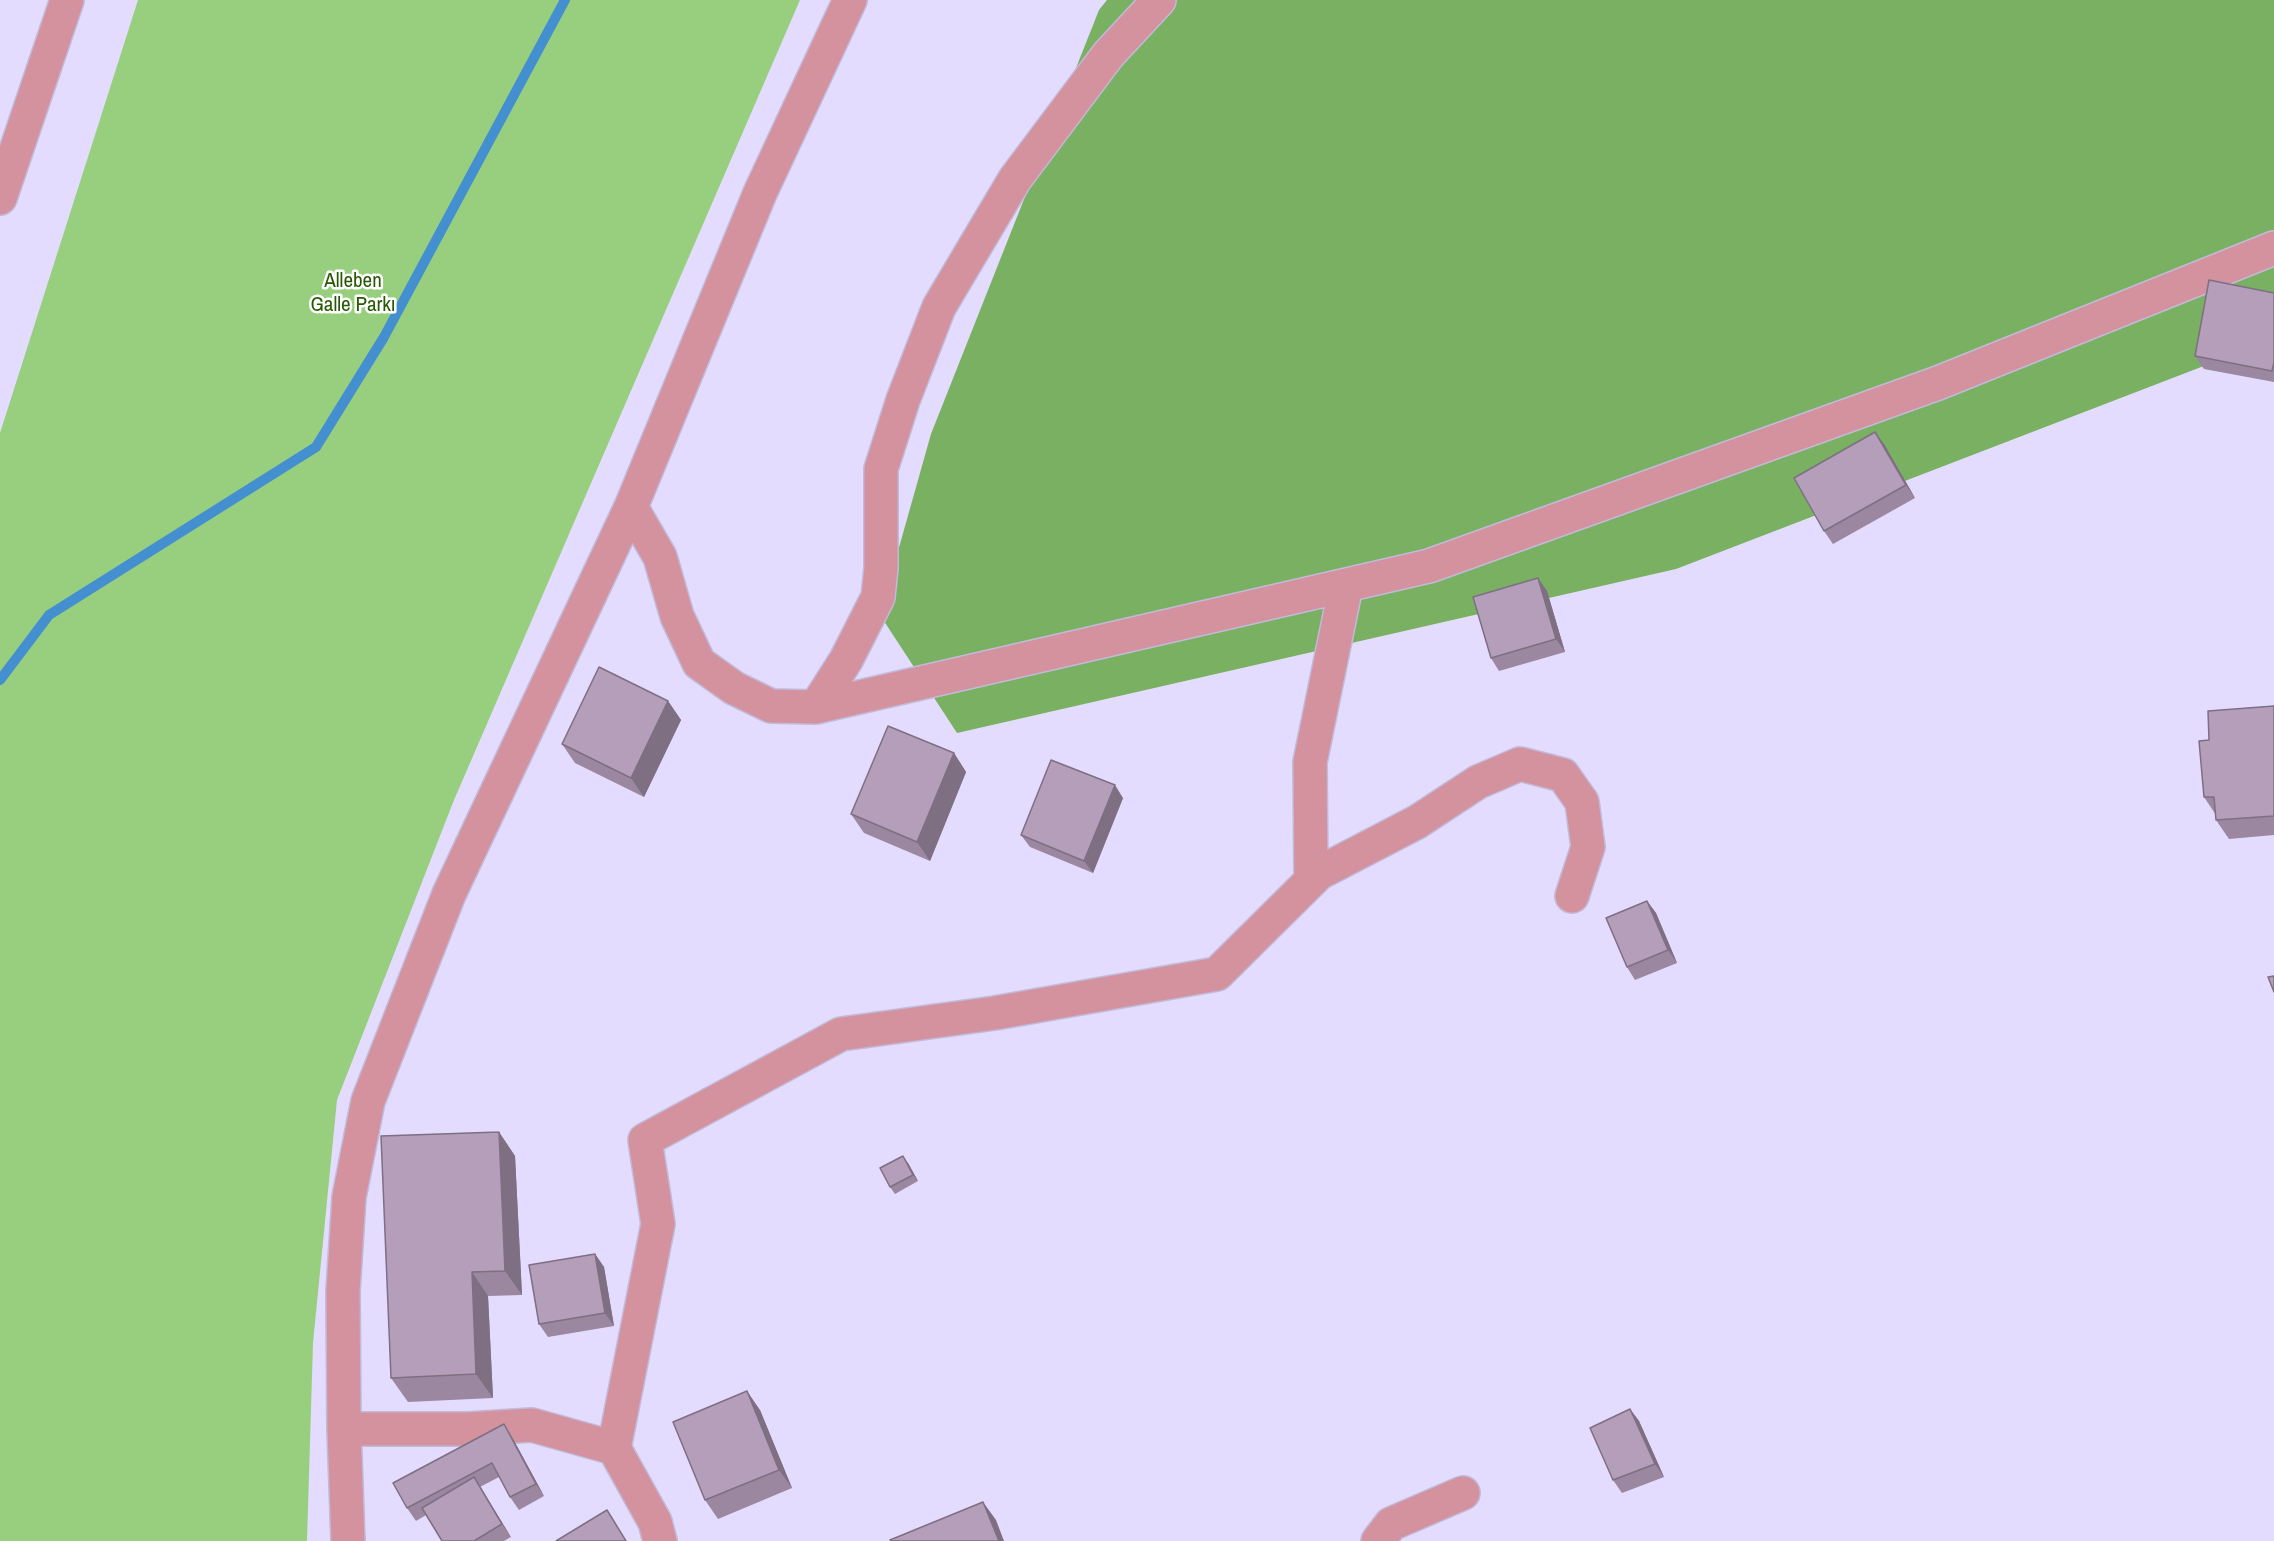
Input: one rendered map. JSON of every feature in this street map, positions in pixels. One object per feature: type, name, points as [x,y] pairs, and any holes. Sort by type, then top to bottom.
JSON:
[{"type":"street","points":[[0,198],[67,0]]},
{"type":"street","points":[[348,1541],[343,1292],[349,1197],[368,1101],[450,894],[631,507],[760,193],[850,0]]},
{"type":"street","points":[[816,707],[846,660],[878,597],[881,568],[881,469],[903,400],[939,308],[1015,179],[1108,55],[1159,0]]},
{"type":"street","points":[[631,507],[660,557],[677,616],[699,663],[734,688],[771,706],[816,707],[1429,566],[1938,383],[2274,248]]},
{"type":"street","points":[[1315,877],[1310,762],[1346,586]]},
{"type":"street","points":[[660,1541],[655,1522],[614,1448],[658,1224],[645,1140],[841,1034],[995,1013],[1217,975],[1315,877],[1418,822],[1478,782],[1520,764],[1563,775],[1582,802],[1588,847],[1572,896]]},
{"type":"street","points":[[344,1429],[467,1429],[532,1425],[614,1448]]},
{"type":"street","points":[[1378,1541],[1391,1524],[1463,1492]]},
{"type":"green space","name":"Alleben Galle Parkı","points":[[138,0],[800,0],[454,800],[337,1100],[313,1343],[307,1541],[0,1541],[0,433]]},
{"type":"green space","points":[[1107,0],[2274,0],[2274,339],[1676,569],[957,733],[880,615],[931,434],[1099,10]]},
{"type":"building","points":[[2209,280],[2274,293],[2272,371],[2195,356]]},
{"type":"building","points":[[1875,432],[1906,485],[1824,531],[1794,478]]},
{"type":"building","points":[[1538,578],[1556,639],[1491,658],[1473,597]]},
{"type":"building","points":[[599,667],[668,701],[631,778],[562,744]]},
{"type":"building","points":[[2274,706],[2274,816],[2216,820],[2214,797],[2204,797],[2199,741],[2209,740],[2208,711]]},
{"type":"building","points":[[888,726],[954,753],[917,842],[851,814]]},
{"type":"building","points":[[1051,760],[1115,785],[1084,861],[1021,835]]},
{"type":"building","points":[[1647,901],[1668,950],[1627,967],[1606,918]]},
{"type":"building","points":[[2274,976],[2274,992],[2268,977]]},
{"type":"building","points":[[499,1132],[505,1271],[472,1272],[476,1374],[391,1378],[381,1136]]},
{"type":"building","points":[[903,1156],[913,1175],[890,1187],[880,1168]]},
{"type":"building","points":[[595,1254],[605,1313],[539,1324],[529,1265]]},
{"type":"building","points":[[747,1391],[779,1470],[705,1500],[673,1422]]},
{"type":"building","points":[[1630,1409],[1655,1464],[1613,1480],[1590,1428]]},
{"type":"building","points":[[504,1424],[536,1484],[510,1497],[492,1463],[407,1508],[393,1483]]},
{"type":"building","points":[[474,1477],[502,1524],[474,1541],[442,1541],[422,1508]]},
{"type":"building","points":[[983,1502],[999,1541],[890,1540]]},
{"type":"building","points":[[607,1510],[626,1541],[556,1541]]},
{"type":"waterway","points":[[0,680],[49,615],[316,447],[384,337],[565,0]]}]
